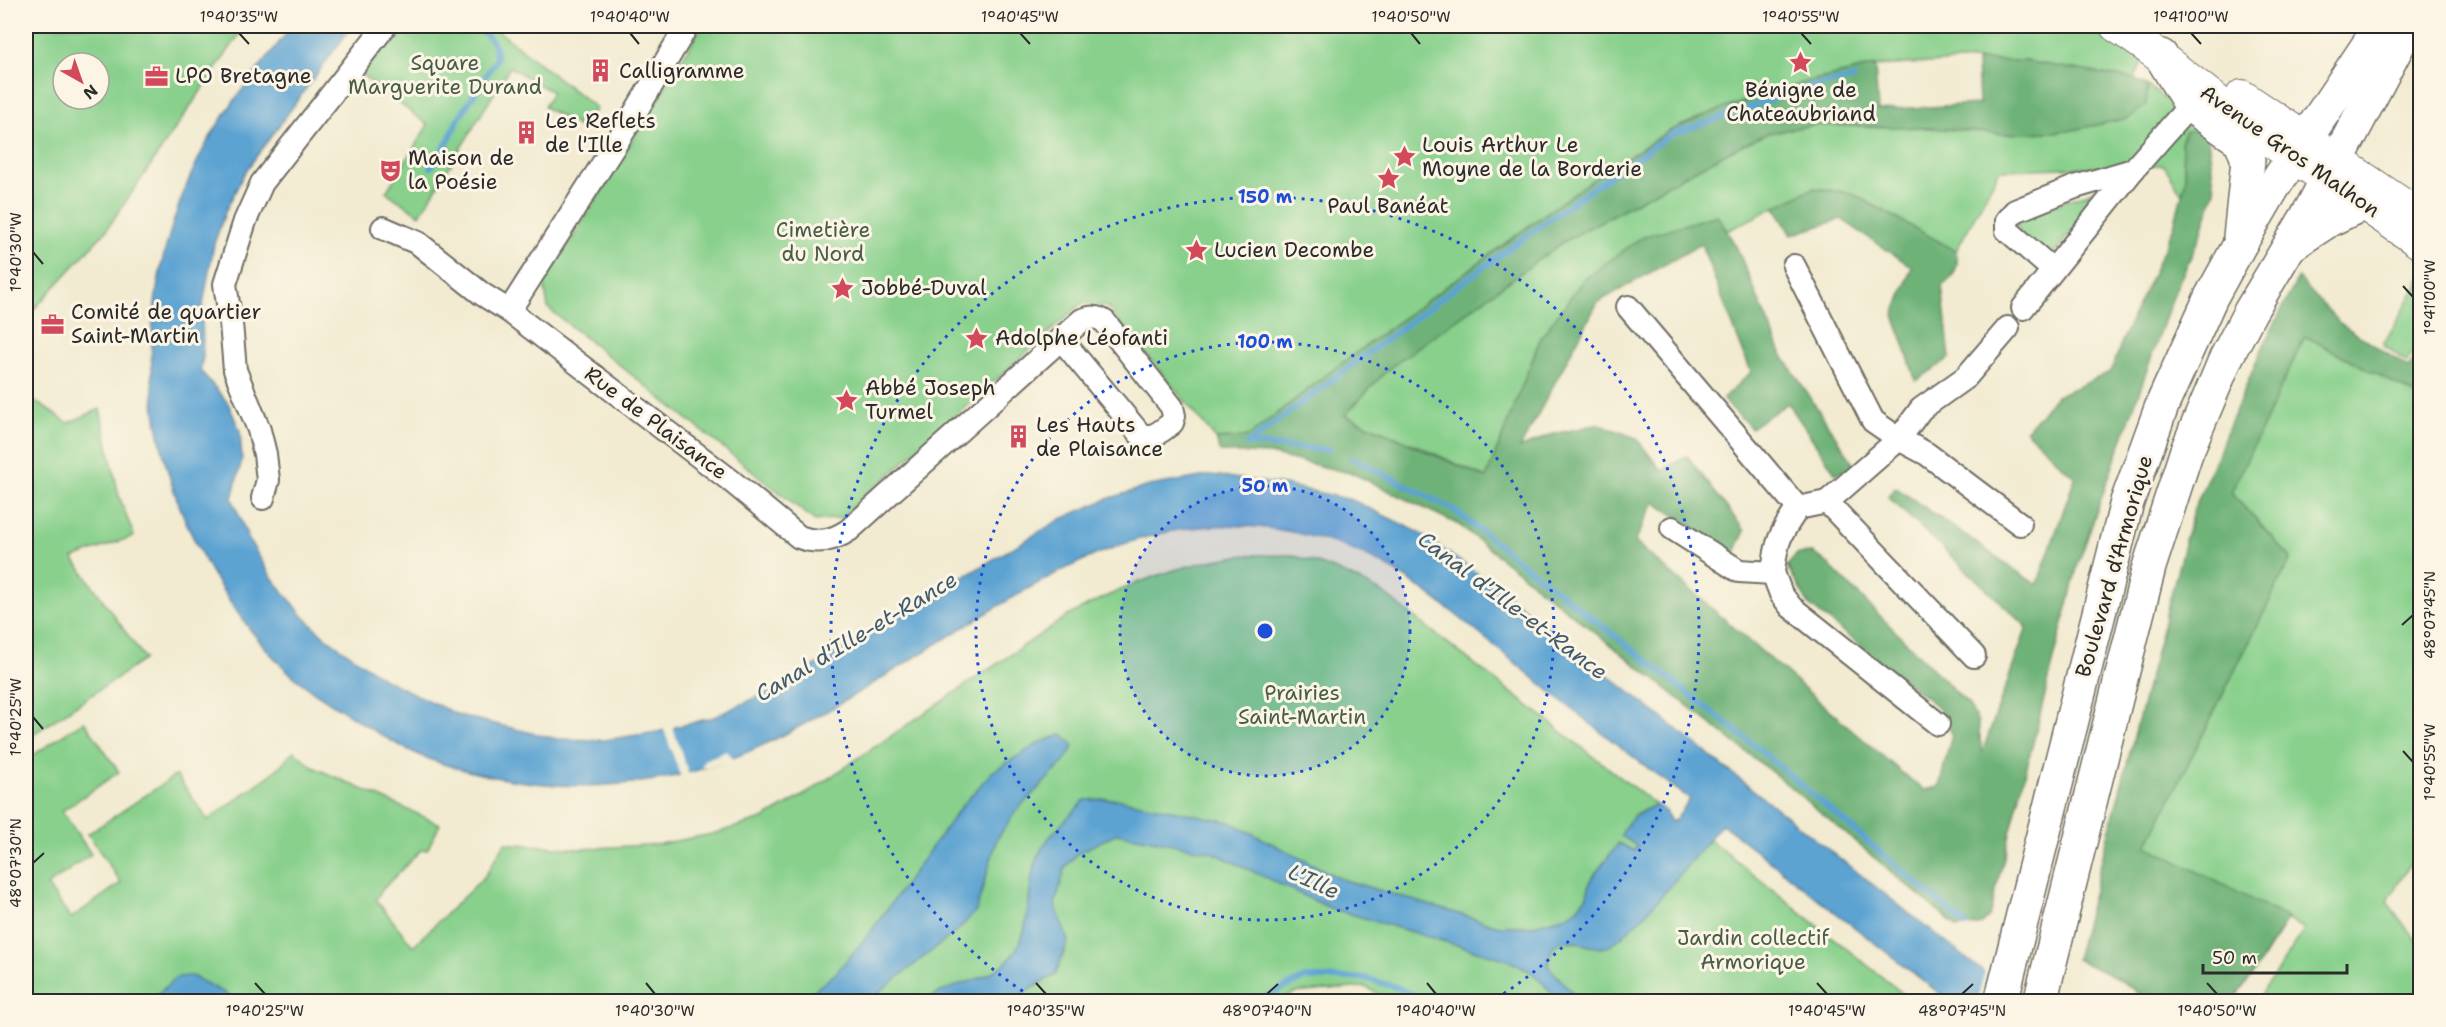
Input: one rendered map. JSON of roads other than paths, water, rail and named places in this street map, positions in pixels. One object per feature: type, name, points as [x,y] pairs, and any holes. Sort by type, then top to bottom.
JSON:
[{"type":"main road","points":[[2316,158],[2381,26]]},
{"type":"main road","points":[[2174,488],[2184,421],[2196,385],[2244,280],[2374,57],[2388,26]]},
{"type":"main road","points":[[2316,158],[2408,26]]},
{"type":"main road","points":[[2161,56],[2192,107],[2241,141],[2245,151],[2247,173],[2239,246]]},
{"type":"main road","name":"Boulevard d'Armorique","points":[[2001,1002],[2127,502],[2163,404],[2185,351],[2239,246],[2316,158]]},
{"type":"main road","name":"Boulevard d'Armorique","points":[[2043,989],[2149,567],[2174,488],[2204,408],[2226,358],[2288,247],[2316,158]]},
{"type":"main road","points":[[2288,247],[2329,220],[2364,203]]},
{"type":"street","points":[[264,498],[268,480],[265,454],[259,430],[235,370],[225,284],[245,221],[262,183],[384,26]]},
{"type":"street","points":[[383,228],[418,243],[482,294],[509,311],[627,126],[687,26]]},
{"type":"street","name":"Avenue Gros Malhon","points":[[2116,26],[2161,56],[2208,96],[2421,216]]},
{"type":"street","points":[[2023,308],[2133,170],[2183,113],[2192,107]]},
{"type":"street","name":"Avenue Gros Malhon","points":[[2316,158],[2364,203],[2421,243]]},
{"type":"street","points":[[2053,270],[2007,230],[2007,220],[2015,212],[2075,187],[2133,170]]},
{"type":"street","points":[[1794,266],[1873,421],[1899,440],[1927,454],[2020,524]]},
{"type":"street","points":[[1628,307],[1798,508]]},
{"type":"street","name":"Rue de Plaisance","points":[[509,311],[730,480],[799,537],[813,542],[838,538],[849,531],[1082,320],[1091,317],[1105,322],[1172,407],[1174,416],[1172,423],[1151,437],[1144,437],[1062,340]]},
{"type":"street","points":[[1938,724],[1791,607],[1781,594],[1773,573],[1780,533],[1798,508],[1827,502],[1899,440],[1921,409],[1966,377],[2008,328]]},
{"type":"street","points":[[1827,502],[1974,656]]},
{"type":"street","points":[[1672,528],[1739,571],[1773,573]]},
{"type":"water","points":[[292,26],[352,26],[245,172],[226,210],[214,244],[202,310],[203,357],[200,370],[228,403],[240,431],[242,460],[232,498],[249,540],[270,575],[304,617],[324,636],[384,679],[458,715],[557,739],[604,740],[657,732],[714,717],[779,687],[1061,519],[1107,499],[1149,486],[1212,475],[1284,485],[1352,500],[1418,532],[1498,588],[2020,1001],[1949,1001],[1722,824],[1657,902],[1613,944],[1594,947],[1565,941],[1558,943],[1552,951],[1548,966],[1580,1001],[1560,1001],[1533,973],[1508,960],[1330,908],[1212,852],[1117,833],[1076,854],[1065,868],[1055,904],[1068,941],[1055,975],[1009,1001],[927,1001],[947,989],[992,972],[1011,957],[1024,932],[1032,875],[1042,848],[1056,829],[1085,800],[1116,799],[1230,822],[1341,879],[1499,926],[1530,926],[1564,917],[1575,911],[1587,896],[1591,879],[1619,843],[1634,851],[1637,846],[1621,836],[1634,817],[1656,805],[1666,811],[1671,822],[1675,820],[1690,799],[1592,725],[1451,611],[1398,573],[1344,547],[1285,531],[1245,526],[1210,526],[1142,538],[1110,549],[1047,578],[1017,595],[790,732],[735,757],[678,775],[648,781],[596,786],[544,784],[468,771],[418,755],[395,743],[292,675],[261,644],[235,609],[204,559],[185,520],[160,439],[153,397],[151,354],[154,311],[161,267],[179,206],[197,162],[223,116]]},
{"type":"water","points":[[1063,734],[1074,746],[1064,762],[1016,811],[997,839],[976,911],[957,931],[868,1001],[801,1001],[836,973],[872,930],[961,807],[992,772],[1039,743]]},
{"type":"water","points":[[192,976],[240,1001],[151,1001],[176,977]]},
{"type":"waterway","points":[[431,167],[496,60],[494,44],[475,26]]},
{"type":"waterway","points":[[1247,444],[1460,284],[1670,135],[1808,87],[1854,78]]},
{"type":"waterway","points":[[1248,444],[1328,450]]},
{"type":"waterway","points":[[1352,458],[1454,510],[1759,749],[1966,925]]},
{"type":"waterway","points":[[1255,1002],[1305,978],[1364,978],[1396,987],[1430,1002]]},
{"type":"place","name":"Bénigne de Chateaubriand","points":[[1801,62]]},
{"type":"place","name":"Calligramme","points":[[601,71]]},
{"type":"place","name":"LPO Bretagne","points":[[157,76]]},
{"type":"place","name":"Les Reflets de l'Ille","points":[[527,133]]},
{"type":"place","name":"Louis Arthur Le Moyne de la Borderie","points":[[1404,157]]},
{"type":"place","name":"Maison de la Poésie","points":[[390,170]]},
{"type":"place","name":"Paul Banéat","points":[[1388,178]]},
{"type":"place","name":"Lucien Decombe","points":[[1196,250]]},
{"type":"place","name":"Jobbé-Duval","points":[[843,288]]},
{"type":"place","name":"Comité de quartier Saint-Martin","points":[[53,324]]},
{"type":"place","name":"Adolphe Léofanti","points":[[977,338]]},
{"type":"place","name":"Abbé Joseph Turmel","points":[[847,400]]},
{"type":"place","name":"Les Hauts de Plaisance","points":[[1018,437]]},
{"type":"park label","name":"Square Marguerite Durand","points":[[445,75]]},
{"type":"park label","name":"Cimetière du Nord","points":[[823,242]]},
{"type":"park label","name":"Prairies Saint-Martin","points":[[1302,705]]},
{"type":"park label","name":"Jardin collectif Armorique","points":[[1753,950]]},
{"type":"water label","name":"Canal d'Ille-et-Rance","points":[[1513,605]]},
{"type":"water label","name":"Canal d'Ille-et-Rance","points":[[856,636]]},
{"type":"water label","name":"L'Ille","points":[[1314,881]]}]
